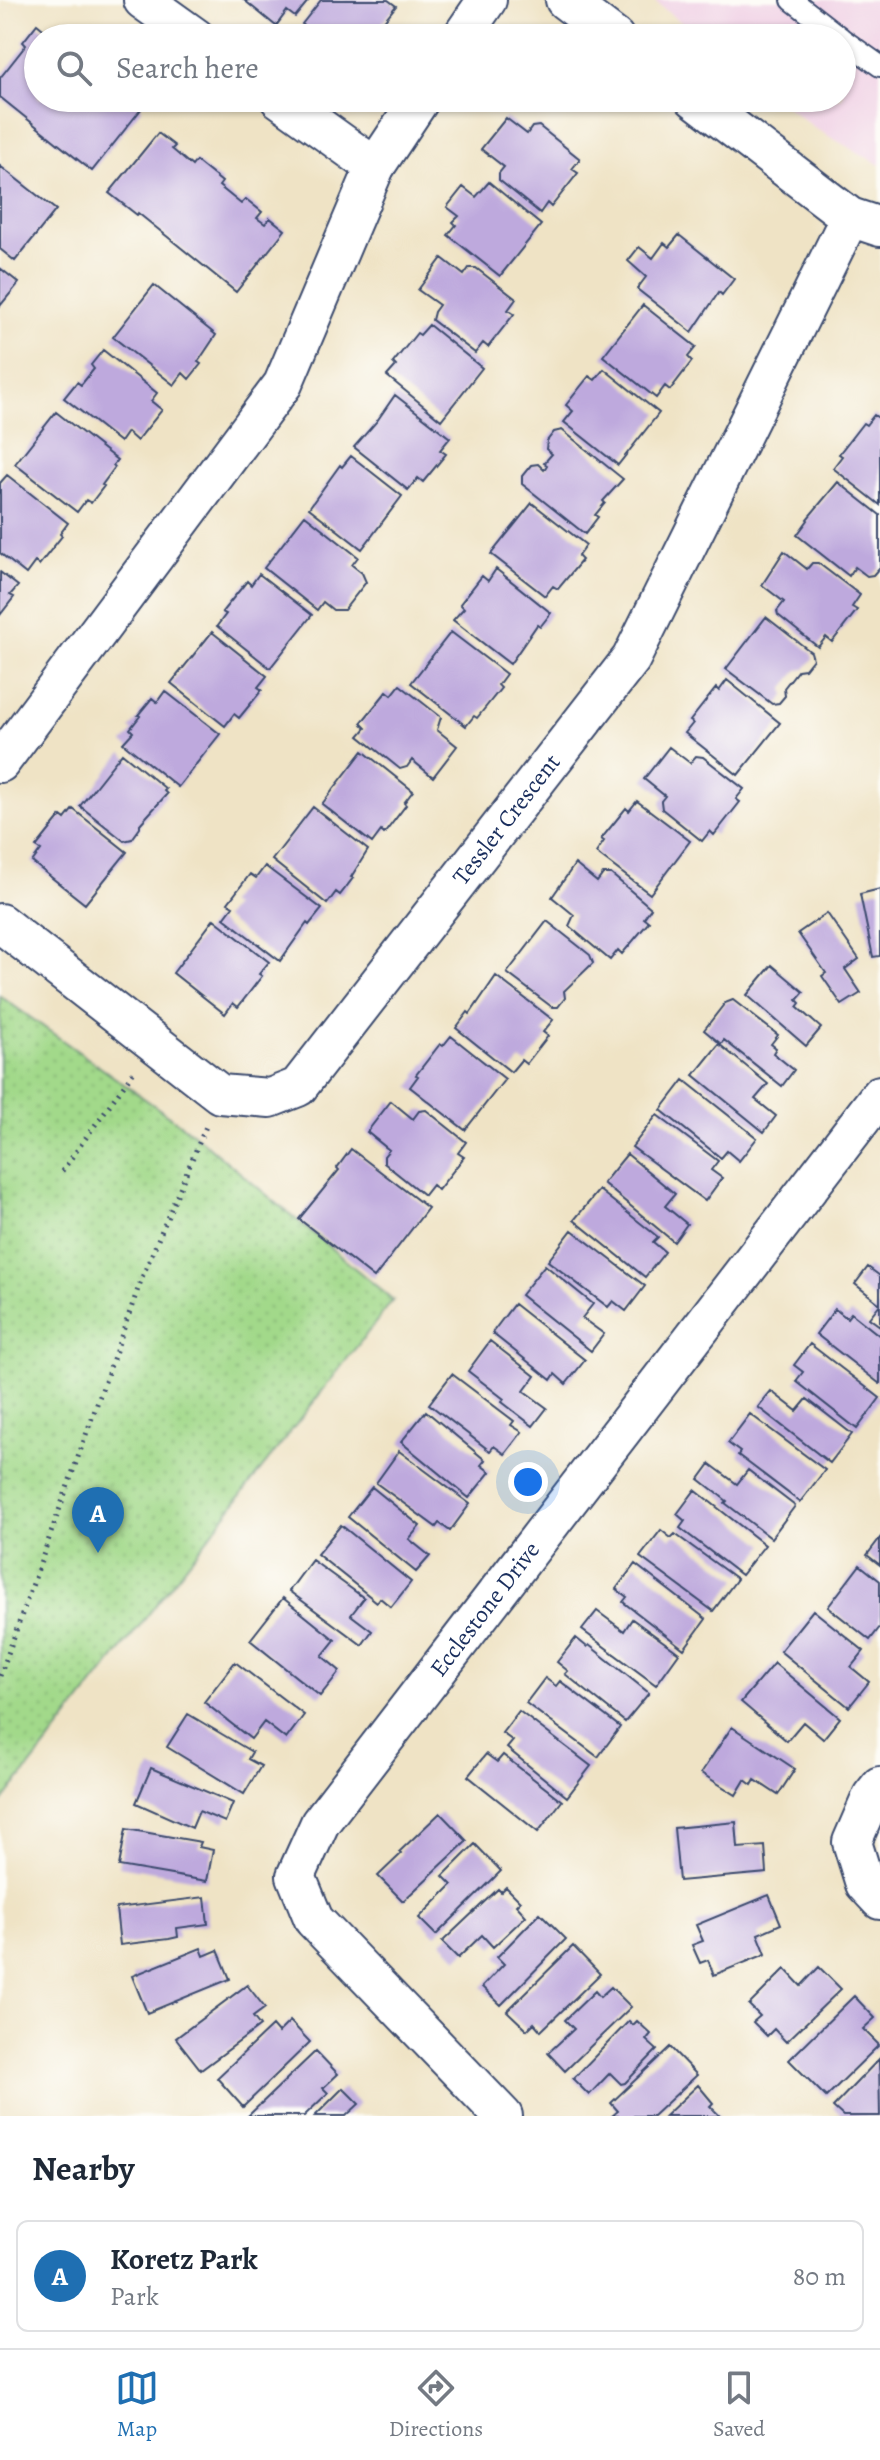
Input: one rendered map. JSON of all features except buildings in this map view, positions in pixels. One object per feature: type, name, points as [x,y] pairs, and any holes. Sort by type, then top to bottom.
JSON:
[{"type":"street","points":[[143,0],[176,24]]},
{"type":"street","points":[[471,24],[487,0]]},
{"type":"street","points":[[565,0],[597,24]]},
{"type":"street","points":[[298,112],[375,167]]},
{"type":"street","points":[[0,763],[283,384],[375,167],[412,112]]},
{"type":"street","points":[[713,112],[865,222]]},
{"type":"street","name":"Tessler Crescent","points":[[220,1094],[270,1098],[298,1087],[631,659],[865,222]]},
{"type":"street","points":[[0,923],[220,1094]]},
{"type":"street","name":"Ecclestone Drive","points":[[503,2116],[314,1920],[296,1876],[320,1823],[880,1095]]},
{"type":"street","points":[[880,1786],[872,1796],[852,1842],[865,1884],[880,1900]]},
{"type":"lane","points":[[792,0],[824,24]]},
{"type":"lane","points":[[856,48],[880,66]]},
{"type":"path","points":[[62,1171],[154,1044]]},
{"type":"path","points":[[0,1676],[143,1275],[220,1094]]},
{"type":"shaded area","points":[[653,0],[880,0],[880,165],[816,129],[794,112],[856,112],[856,24],[683,24]]},
{"type":"green space","points":[[0,996],[190,1131],[393,1300],[0,1805]]},
{"type":"place","name":"Koretz Park","points":[[98,1553]]}]
